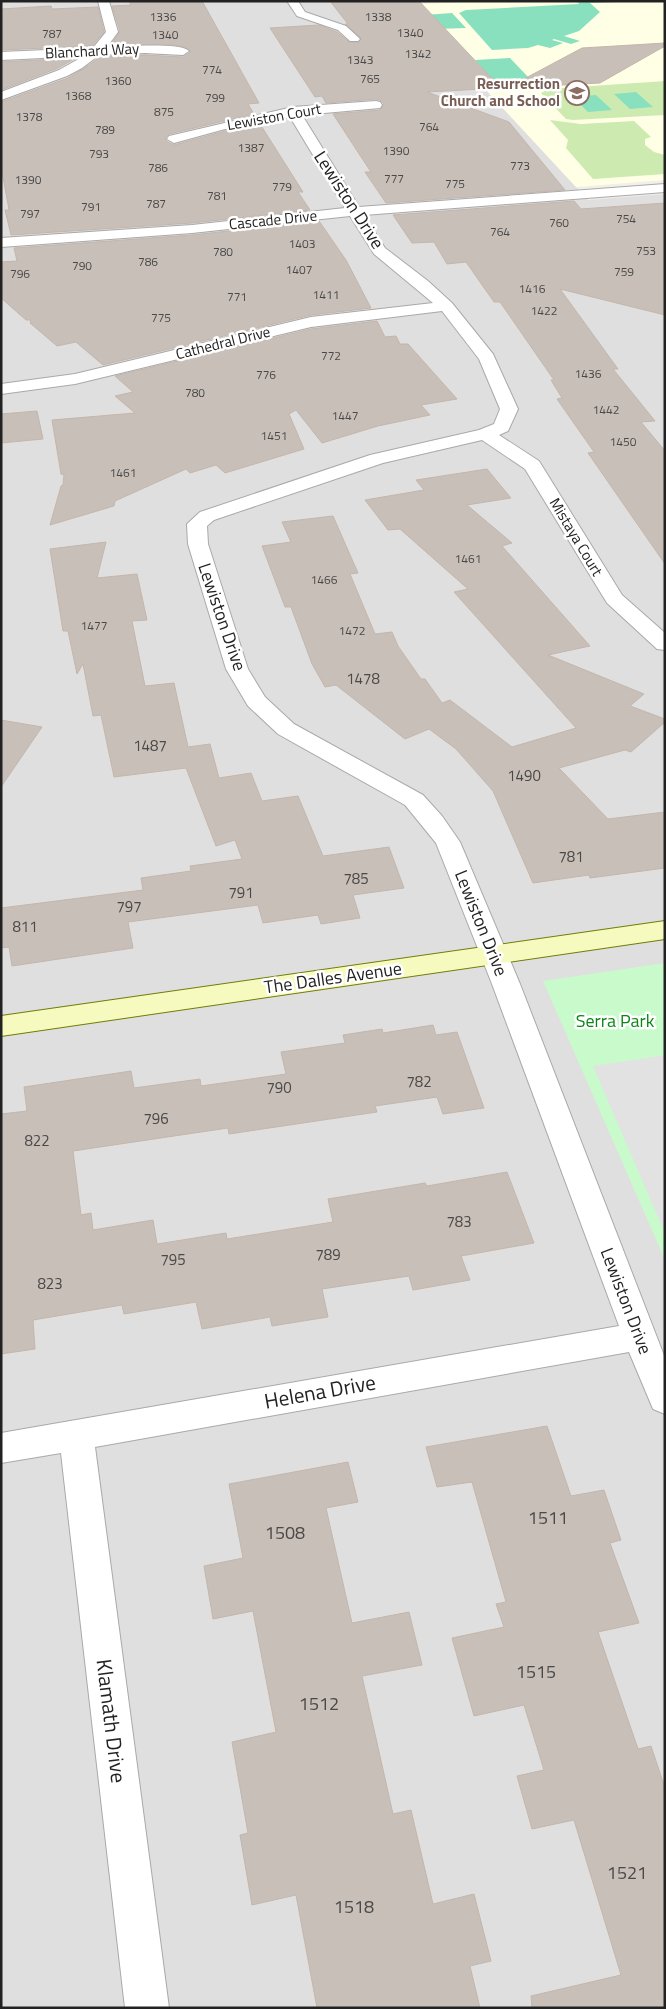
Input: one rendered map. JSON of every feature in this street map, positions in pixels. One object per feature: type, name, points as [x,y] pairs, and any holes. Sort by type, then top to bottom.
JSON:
[{"type":"street","points":[[1,96],[75,67],[98,50],[112,32],[103,1]]},
{"type":"street","points":[[292,1],[301,14],[342,28],[354,39]]},
{"type":"street","name":"Blanchard Way","points":[[1,56],[98,50],[146,49],[183,51]]},
{"type":"street","name":"Lewiston Court","points":[[174,139],[226,124],[292,112],[350,105],[376,105]]},
{"type":"street","name":"Lewiston Drive","points":[[292,112],[379,251],[422,284],[446,306],[487,358],[509,409],[502,427],[486,434],[377,459],[206,516],[197,524],[198,544],[237,669],[256,701],[286,729],[414,800],[433,821],[448,842],[494,954],[639,1336],[665,1398]]},
{"type":"street","name":"Cascade Drive","points":[[1,244],[192,229],[355,212],[665,188]]},
{"type":"street","name":"Cathedral Drive","points":[[1,389],[75,379],[311,322],[446,306]]},
{"type":"street","name":"Mistaya Court","points":[[486,434],[532,465],[614,599],[665,644]]},
{"type":"street","name":"The Dalles Avenue","points":[[1,1026],[665,930]]},
{"type":"street","name":"Helena Drive","points":[[1,1448],[639,1336]]},
{"type":"street","name":"Klamath Drive","points":[[76,1435],[147,2008]]},
{"type":"shaded area","points":[[1,1],[404,1],[588,200],[665,194],[665,2008],[1,2008]]},
{"type":"shaded area","name":"Resurrection Church and School","points":[[480,1],[665,1],[665,180],[576,187],[407,5]]},
{"type":"shaded area","points":[[665,1057],[665,1233],[593,1066]]},
{"type":"green space","points":[[577,1],[618,2],[590,3],[600,12],[579,31],[564,36],[580,41],[571,44],[554,39],[552,40],[563,43],[550,48],[538,45],[528,48],[492,50],[459,13],[466,10],[579,4]]},
{"type":"green space","points":[[452,13],[466,28],[437,29],[424,15]]},
{"type":"green space","points":[[510,58],[530,79],[494,81],[475,60]]},
{"type":"green space","points":[[665,81],[665,115],[566,119],[541,93],[548,89]]},
{"type":"green space","points":[[636,92],[653,107],[630,109],[614,94]]},
{"type":"green space","points":[[596,95],[612,110],[588,112],[573,97]]},
{"type":"green space","points":[[550,120],[581,124],[634,121],[651,137],[645,139],[645,145],[654,152],[665,155],[665,174],[593,179],[566,148],[568,140]]},
{"type":"green space","name":"Serra Park","points":[[665,963],[665,1260],[543,981]]},
{"type":"building","points":[[129,1],[202,1],[259,103],[248,104],[254,114],[169,134],[165,138],[166,141],[174,145],[225,131],[260,124],[303,192],[298,192],[310,210],[192,223],[11,235],[5,210],[9,210],[1,166],[1,102],[68,78],[100,57],[145,55],[183,57],[191,52],[184,47],[174,45],[111,45],[120,31],[112,6],[131,5]]},
{"type":"building","points":[[330,1],[419,1],[501,88],[427,92],[509,122],[565,190],[386,203],[365,172],[371,172],[333,114],[380,110],[384,104],[376,99],[326,103],[322,96],[315,97],[270,28],[319,25],[337,32],[349,42],[359,42],[361,38],[345,24],[348,24]]},
{"type":"building","points":[[51,6],[52,9],[98,7],[104,32],[92,46],[1,50],[1,9]]},
{"type":"building","points":[[665,43],[665,46],[600,83],[507,88],[582,48]]},
{"type":"building","points":[[76,58],[58,68],[1,90],[1,62]]},
{"type":"building","points":[[574,201],[581,209],[665,203],[665,315],[560,289],[618,369],[613,369],[655,421],[641,422],[665,451],[665,564],[588,453],[594,452],[557,399],[562,398],[551,380],[554,380],[500,302],[494,302],[466,262],[447,264],[434,242],[412,243],[393,215]]},
{"type":"building","points":[[319,221],[346,260],[371,308],[311,315],[103,365],[76,342],[57,346],[30,323],[31,320],[26,320],[1,298],[1,262],[17,261],[14,248],[192,235]]},
{"type":"building","points":[[377,321],[385,337],[396,336],[400,344],[408,344],[457,399],[421,405],[430,415],[378,426],[322,443],[296,410],[289,414],[304,449],[225,473],[216,465],[190,473],[186,469],[115,501],[114,506],[50,525],[61,486],[63,485],[64,475],[61,474],[52,420],[135,413],[115,396],[133,392],[115,376],[311,329]]},
{"type":"building","points":[[37,411],[43,439],[1,443],[1,414]]},
{"type":"building","points":[[487,469],[511,498],[467,505],[512,543],[502,546],[590,646],[548,655],[644,694],[630,706],[665,719],[665,722],[631,752],[625,750],[559,768],[608,819],[665,812],[665,868],[590,878],[589,875],[533,883],[493,791],[456,749],[429,729],[405,739],[336,685],[325,687],[312,664],[291,607],[285,607],[262,546],[291,542],[282,522],[333,516],[358,573],[350,574],[375,634],[392,632],[398,646],[421,679],[425,679],[442,703],[450,700],[512,747],[576,728],[454,592],[468,589],[400,529],[388,530],[365,500],[424,490],[416,480]]},
{"type":"building","points":[[106,542],[97,578],[137,574],[147,620],[132,621],[145,686],[174,683],[188,747],[210,744],[219,778],[251,773],[262,801],[298,796],[323,856],[389,847],[404,888],[353,895],[360,918],[321,924],[318,915],[263,923],[258,905],[128,922],[133,948],[12,966],[9,947],[1,948],[1,908],[143,890],[141,878],[191,871],[190,866],[242,859],[235,840],[216,846],[186,768],[114,777],[101,715],[93,716],[83,664],[77,674],[68,631],[63,631],[50,549]]},
{"type":"building","points":[[1,720],[42,727],[1,787]]},
{"type":"building","points":[[433,1025],[436,1035],[457,1032],[484,1108],[443,1114],[437,1097],[375,1106],[377,1112],[229,1134],[228,1128],[73,1151],[81,1215],[91,1213],[93,1230],[153,1220],[157,1244],[226,1233],[227,1239],[333,1222],[328,1199],[425,1183],[427,1186],[507,1172],[534,1243],[461,1256],[470,1280],[413,1290],[409,1276],[322,1289],[328,1317],[272,1326],[270,1317],[202,1329],[196,1302],[124,1314],[122,1305],[33,1320],[35,1349],[1,1354],[1,1114],[27,1111],[24,1087],[131,1071],[134,1088],[200,1079],[201,1086],[286,1074],[281,1052],[345,1043],[343,1035],[382,1029],[383,1033]]},
{"type":"building","points":[[547,1426],[571,1496],[604,1490],[621,1540],[610,1543],[639,1623],[598,1632],[638,1749],[651,1746],[665,1788],[665,2008],[532,2008],[531,1996],[621,1975],[574,1820],[532,1829],[517,1776],[544,1770],[524,1705],[474,1716],[452,1638],[504,1627],[496,1604],[506,1602],[472,1482],[437,1487],[426,1447]]},
{"type":"building","points":[[348,1462],[358,1502],[326,1508],[352,1623],[409,1612],[422,1665],[362,1676],[393,1814],[411,1810],[433,1904],[474,1894],[491,1961],[470,1966],[480,2008],[317,2008],[296,1895],[252,1905],[240,1835],[248,1833],[232,1742],[276,1732],[253,1611],[213,1619],[204,1566],[243,1558],[229,1484]]},
{"type":"place","name":"Resurrection Church and School","points":[[577,93]]}]
